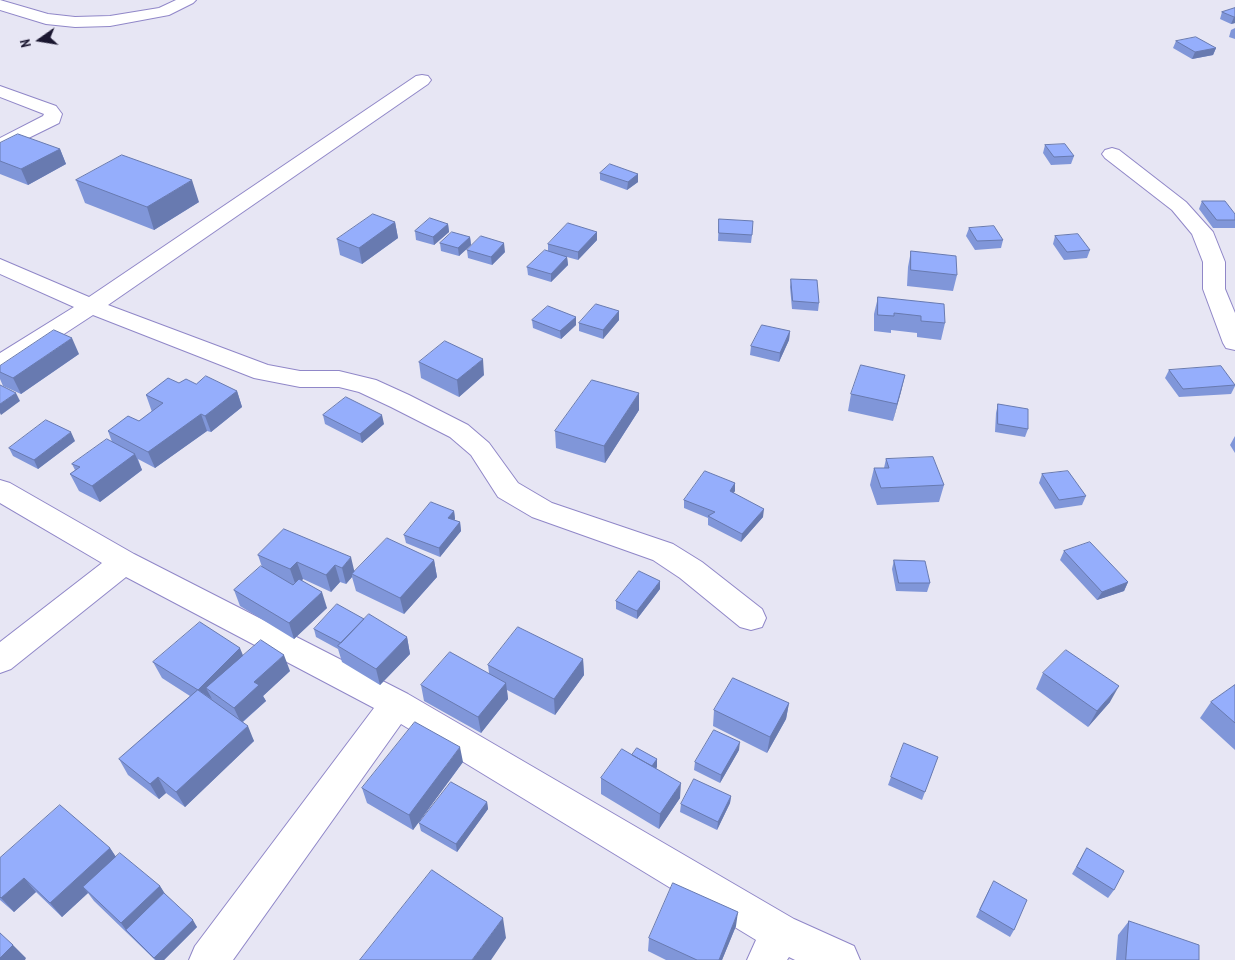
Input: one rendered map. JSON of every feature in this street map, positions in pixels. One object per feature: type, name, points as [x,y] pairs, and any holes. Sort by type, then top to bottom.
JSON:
[{"type":"street","points":[[0,5],[46,19],[75,22],[136,18],[163,12],[188,0]]},
{"type":"street","points":[[0,364],[91,306],[422,80]]},
{"type":"street","points":[[0,91],[50,110],[53,114],[52,119],[0,146]]},
{"type":"street","points":[[1112,154],[1179,206],[1202,232],[1214,262],[1214,288],[1235,343]]},
{"type":"street","points":[[0,266],[91,306],[263,372],[300,379],[339,379],[367,386],[400,401],[458,431],[480,448],[508,490],[542,510],[663,552],[691,570],[751,618]]},
{"type":"street","points":[[0,490],[124,562],[396,704],[774,946],[840,960]]},
{"type":"street","points":[[0,660],[124,562]]},
{"type":"street","points":[[210,960],[396,704]]},
{"type":"building","points":[[1235,8],[1235,17],[1222,12]]},
{"type":"building","points":[[1196,37],[1216,48],[1195,52],[1176,41]]},
{"type":"building","points":[[18,134],[60,149],[21,169],[0,161],[0,143]]},
{"type":"building","points":[[1065,144],[1074,156],[1054,157],[1045,145]]},
{"type":"building","points":[[122,155],[192,180],[147,207],[76,180]]},
{"type":"building","points":[[610,164],[638,174],[628,182],[600,173]]},
{"type":"building","points":[[1202,201],[1225,201],[1235,214],[1235,220],[1217,220]]},
{"type":"building","points":[[373,214],[395,222],[359,248],[337,239]]},
{"type":"building","points":[[430,218],[448,224],[433,237],[415,231]]},
{"type":"building","points":[[719,219],[753,221],[752,235],[719,233]]},
{"type":"building","points":[[568,223],[597,232],[578,252],[548,244]]},
{"type":"building","points":[[994,226],[1003,240],[977,241],[969,228]]},
{"type":"building","points":[[452,232],[470,237],[458,248],[440,243]]},
{"type":"building","points":[[1078,234],[1090,250],[1067,252],[1055,236]]},
{"type":"building","points":[[481,236],[504,243],[491,257],[467,250]]},
{"type":"building","points":[[545,250],[567,257],[551,274],[527,267]]},
{"type":"building","points":[[911,251],[956,256],[957,275],[911,270]]},
{"type":"building","points":[[791,279],[817,280],[819,303],[793,301]]},
{"type":"building","points":[[878,297],[944,304],[945,323],[921,321],[921,316],[894,313],[894,316],[878,315]]},
{"type":"building","points":[[596,304],[619,311],[603,330],[579,323]]},
{"type":"building","points":[[548,306],[576,317],[560,331],[532,320]]},
{"type":"building","points":[[762,325],[790,331],[780,353],[751,346]]},
{"type":"building","points":[[54,330],[72,338],[13,378],[0,372],[0,366]]},
{"type":"building","points":[[445,341],[483,359],[457,380],[419,362]]},
{"type":"building","points":[[861,365],[905,375],[897,404],[851,394]]},
{"type":"building","points":[[1221,366],[1235,385],[1183,389],[1169,370]]},
{"type":"building","points":[[206,376],[237,391],[205,416],[201,414],[148,452],[108,431],[128,416],[139,421],[163,403],[146,395],[168,378],[179,383],[186,379],[196,384]]},
{"type":"building","points":[[592,380],[639,393],[604,446],[555,431]]},
{"type":"building","points":[[0,385],[16,393],[0,404]]},
{"type":"building","points":[[346,397],[382,415],[360,434],[323,415]]},
{"type":"building","points":[[998,404],[1028,409],[1028,429],[998,424]]},
{"type":"building","points":[[46,420],[71,432],[34,460],[9,448]]},
{"type":"building","points":[[107,439],[135,454],[92,486],[70,474],[80,467],[72,464]]},
{"type":"building","points":[[933,457],[944,485],[881,488],[874,468],[889,468],[886,459]]},
{"type":"building","points":[[705,471],[735,483],[730,491],[764,509],[742,534],[708,516],[715,512],[684,500]]},
{"type":"building","points":[[1068,471],[1086,496],[1059,500],[1042,474]]},
{"type":"building","points":[[431,502],[454,511],[448,518],[460,522],[439,548],[404,535]]},
{"type":"building","points":[[284,529],[351,557],[342,568],[335,565],[326,575],[297,562],[290,569],[258,555]]},
{"type":"building","points":[[387,538],[434,560],[400,598],[352,574]]},
{"type":"building","points":[[1090,542],[1128,582],[1102,592],[1064,551]]},
{"type":"building","points":[[894,560],[925,561],[930,583],[899,583]]},
{"type":"building","points":[[261,566],[293,585],[299,579],[322,592],[289,623],[234,590]]},
{"type":"building","points":[[639,571],[660,581],[637,611],[616,601]]},
{"type":"building","points":[[337,604],[364,619],[341,643],[314,629]]},
{"type":"building","points":[[369,614],[407,637],[376,669],[338,646]]},
{"type":"building","points":[[200,622],[240,648],[198,690],[153,662]]},
{"type":"building","points":[[518,627],[583,659],[554,699],[488,665]]},
{"type":"building","points":[[261,640],[284,655],[254,682],[259,685],[234,708],[206,688]]},
{"type":"building","points":[[1066,650],[1119,686],[1097,711],[1043,673]]},
{"type":"building","points":[[450,652],[506,683],[478,717],[421,685]]},
{"type":"building","points":[[733,678],[789,703],[770,737],[714,710]]},
{"type":"building","points":[[1235,685],[1235,723],[1211,702]]},
{"type":"building","points":[[198,690],[248,726],[176,792],[158,777],[150,784],[119,759]]},
{"type":"building","points":[[415,722],[460,747],[409,815],[362,788]]},
{"type":"building","points":[[714,730],[740,742],[721,775],[695,762]]},
{"type":"building","points":[[904,743],[938,757],[925,792],[891,777]]},
{"type":"building","points":[[637,748],[657,759],[652,766],[632,755]]},
{"type":"building","points":[[622,749],[681,783],[660,814],[601,778]]},
{"type":"building","points":[[694,779],[731,796],[718,822],[681,804]]},
{"type":"building","points":[[451,782],[487,802],[456,844],[419,823]]},
{"type":"building","points":[[60,805],[110,848],[50,903],[24,878],[1,898],[0,858]]},
{"type":"building","points":[[1087,848],[1124,871],[1114,890],[1077,867]]},
{"type":"building","points":[[120,853],[160,886],[121,923],[83,887]]},
{"type":"building","points":[[432,870],[503,918],[472,960],[360,960]]},
{"type":"building","points":[[994,881],[1027,900],[1014,930],[980,910]]},
{"type":"building","points":[[673,883],[738,912],[719,960],[697,960],[649,938]]},
{"type":"building","points":[[164,893],[193,920],[154,958],[126,930]]},
{"type":"building","points":[[1129,921],[1199,945],[1199,960],[1126,960]]},
{"type":"building","points":[[0,933],[13,945],[0,958]]}]
